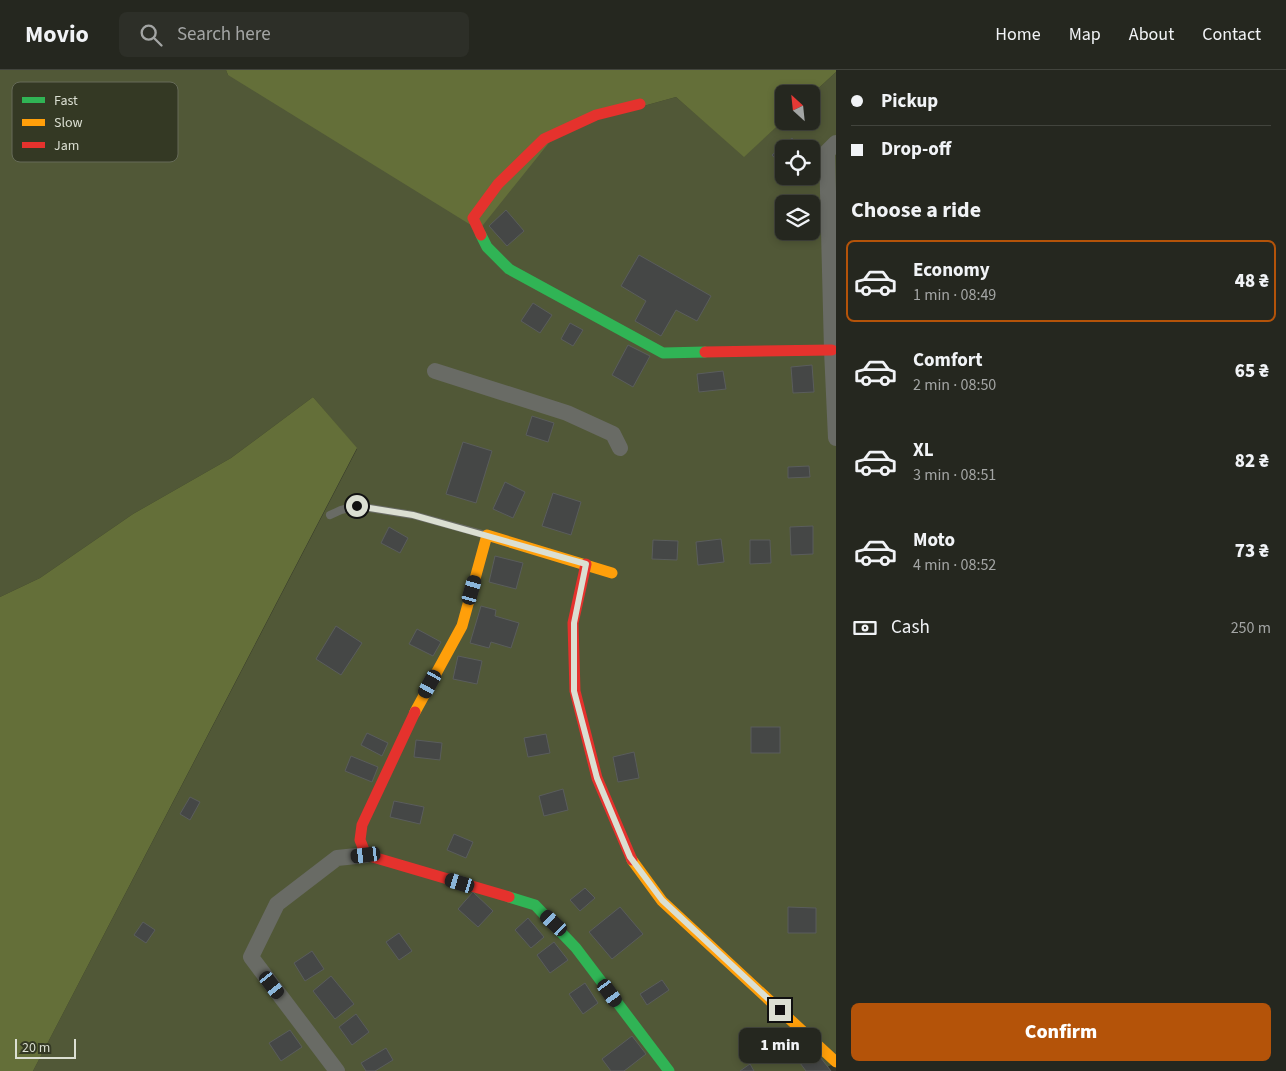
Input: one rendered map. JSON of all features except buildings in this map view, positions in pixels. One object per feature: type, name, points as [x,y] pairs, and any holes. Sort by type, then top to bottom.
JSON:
[{"type":"street","points":[[640,104],[596,115],[544,138],[498,184],[473,218],[487,247],[509,269],[663,353],[832,350]]},
{"type":"street","points":[[836,143],[827,152],[833,252],[832,350],[836,438]]},
{"type":"street","points":[[435,371],[567,413],[613,434],[620,448]]},
{"type":"street","points":[[366,855],[360,840],[362,825],[422,698],[462,626],[487,535],[612,573]]},
{"type":"street","points":[[586,564],[574,623],[574,691],[597,778],[630,857],[662,900],[836,1062]]},
{"type":"street","points":[[337,1071],[251,957],[277,904],[337,858],[366,855],[535,906],[576,948],[669,1071]]},
{"type":"lane","points":[[330,515],[357,506],[413,515],[487,535]]},
{"type":"green space","points":[[0,70],[226,70],[228,75],[560,129],[676,97],[744,156],[775,128],[775,130],[820,130],[820,87],[836,72],[836,1063],[818,1071],[33,1071],[357,449],[313,397],[231,458],[133,514],[40,578],[0,597]]},
{"type":"green space","points":[[226,70],[836,70],[820,87],[820,85],[775,85],[775,128],[744,157],[676,97],[560,129],[479,230],[228,75]]},
{"type":"green space","points":[[313,397],[357,448],[33,1071],[0,1071],[0,597],[40,578],[133,514],[231,458]]},
{"type":"traffic: fast","points":[[481,235],[487,247],[509,269],[663,353],[705,352]]},
{"type":"traffic: fast","points":[[509,897],[535,905],[576,948],[669,1071]]},
{"type":"traffic: slow","points":[[415,712],[462,626],[487,535],[612,573]]},
{"type":"traffic: slow","points":[[632,860],[662,901],[836,1062]]},
{"type":"traffic: jam","points":[[481,235],[473,218],[498,184],[544,139],[596,115],[640,104]]},
{"type":"traffic: jam","points":[[705,352],[832,350]]},
{"type":"traffic: jam","points":[[586,564],[573,623],[575,691],[597,778],[632,860]]},
{"type":"traffic: jam","points":[[415,712],[362,825],[360,840],[366,855],[509,897]]},
{"type":"route","points":[[357,506],[413,515],[586,564],[574,623],[574,691],[597,778],[630,857],[662,900],[780,1010]]}]
